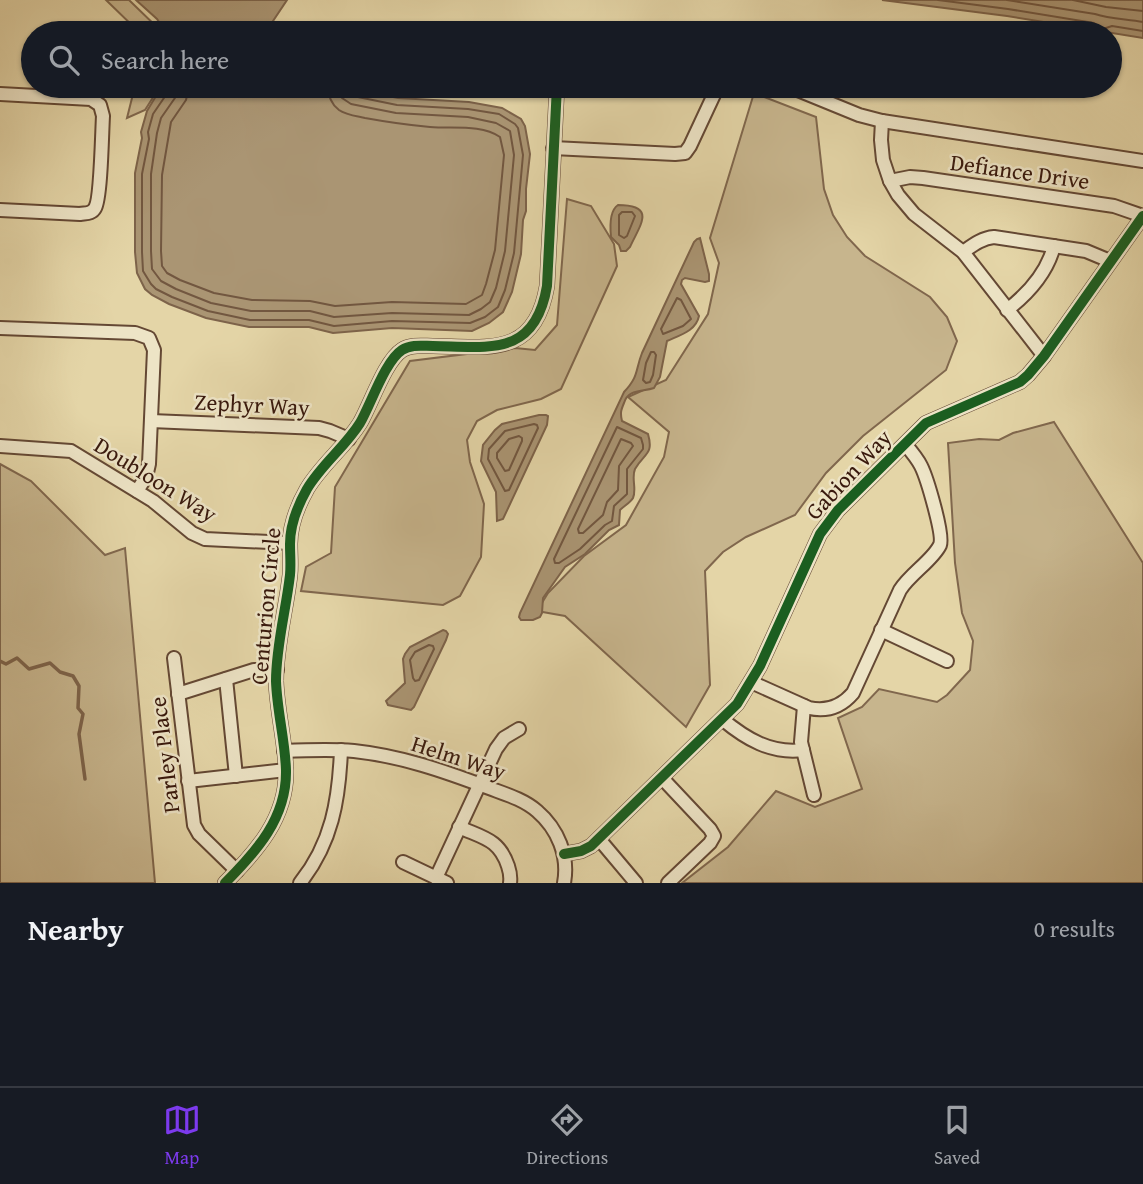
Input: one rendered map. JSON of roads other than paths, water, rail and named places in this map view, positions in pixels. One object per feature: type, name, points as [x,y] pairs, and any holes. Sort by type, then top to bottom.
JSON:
[{"type":"street","points":[[0,94],[21,95]]},
{"type":"street","points":[[0,210],[80,214],[95,209],[99,196],[103,116],[100,105],[91,99],[73,98]]},
{"type":"street","name":"Centurion Circle","points":[[225,883],[262,843],[274,823],[283,796],[286,770],[276,670],[290,577],[293,522],[305,492],[323,466],[349,439],[388,367],[401,351],[414,346],[485,347],[507,344],[519,338],[540,314],[547,286],[556,98]]},
{"type":"street","points":[[554,148],[685,153],[712,98]]},
{"type":"street","points":[[817,98],[859,115],[883,121],[1143,160]]},
{"type":"street","points":[[883,121],[881,150],[890,180],[898,195],[914,214],[963,252],[1044,356]]},
{"type":"street","name":"Defiance Drive","points":[[890,180],[923,177],[1114,206],[1143,216]]},
{"type":"street","name":"Gabion Way","points":[[564,855],[591,846],[737,704],[751,682],[820,534],[838,510],[926,423],[1020,382],[1028,376],[1143,216]]},
{"type":"street","points":[[963,252],[986,238],[994,237],[1086,250],[1110,261]]},
{"type":"street","points":[[1007,310],[1034,284],[1050,260],[1054,246]]},
{"type":"street","points":[[0,328],[135,333],[149,338],[154,350],[148,471],[137,491]]},
{"type":"street","name":"Zephyr Way","points":[[151,421],[319,428],[331,430],[349,439]]},
{"type":"street","points":[[751,682],[816,710],[837,706],[853,693],[905,582],[936,551],[941,541],[940,529],[921,466],[905,444]]},
{"type":"street","name":"Doubloon Way","points":[[0,446],[71,451],[153,501],[192,533],[205,539],[290,543]]},
{"type":"street","points":[[881,630],[947,661]]},
{"type":"street","name":"Parley Place","points":[[174,658],[192,820],[196,830],[237,871]]},
{"type":"street","points":[[178,694],[254,670],[276,670]]},
{"type":"street","points":[[226,679],[236,776]]},
{"type":"street","points":[[804,706],[801,732],[803,750],[814,795]]},
{"type":"street","points":[[722,719],[745,736],[775,750],[803,750]]},
{"type":"street","points":[[403,862],[441,880],[459,827],[499,743],[519,729]]},
{"type":"street","points":[[300,883],[318,856],[330,826],[338,796],[341,750]]},
{"type":"street","name":"Helm Way","points":[[284,751],[341,750],[382,755],[414,762],[517,798],[536,810],[554,830],[564,855],[564,883]]},
{"type":"street","points":[[188,781],[286,770]]},
{"type":"street","points":[[662,778],[710,829],[713,836],[710,843],[668,883]]},
{"type":"street","points":[[459,827],[500,848],[510,873],[510,883]]},
{"type":"street","points":[[599,839],[636,883]]},
{"type":"water","points":[[136,0],[287,0],[273,21],[157,19]]},
{"type":"water","points":[[882,0],[1143,0],[1143,38],[1122,35],[1122,21],[1038,21]]},
{"type":"water","points":[[155,98],[398,98],[469,102],[502,108],[521,119],[525,126],[530,154],[521,254],[512,292],[503,312],[472,331],[392,328],[333,333],[309,327],[249,327],[206,318],[152,295],[145,289],[137,273],[135,252],[135,173],[147,111]]},
{"type":"water","points":[[618,205],[638,208],[642,212],[641,224],[626,251],[621,251],[611,237],[610,224]]},
{"type":"water","points":[[700,238],[709,281],[685,278],[681,284],[699,316],[697,321],[687,332],[667,341],[660,377],[654,388],[629,395],[622,410],[622,421],[648,434],[650,441],[649,450],[634,472],[633,498],[620,510],[619,525],[609,530],[585,554],[565,567],[543,598],[540,617],[521,620],[520,613],[624,392],[634,377],[642,353],[694,242]]},
{"type":"water","points":[[539,415],[548,416],[547,425],[503,519],[497,521],[496,492],[481,461],[483,445],[502,424]]},
{"type":"water","points":[[443,630],[448,634],[446,640],[414,707],[411,710],[388,705],[386,701],[405,683],[403,659],[410,647]]},
{"type":"waterway","points":[[0,661],[6,664],[17,658],[29,669],[50,663],[60,672],[73,676],[79,686],[78,708],[83,714],[79,734],[85,779]]}]
